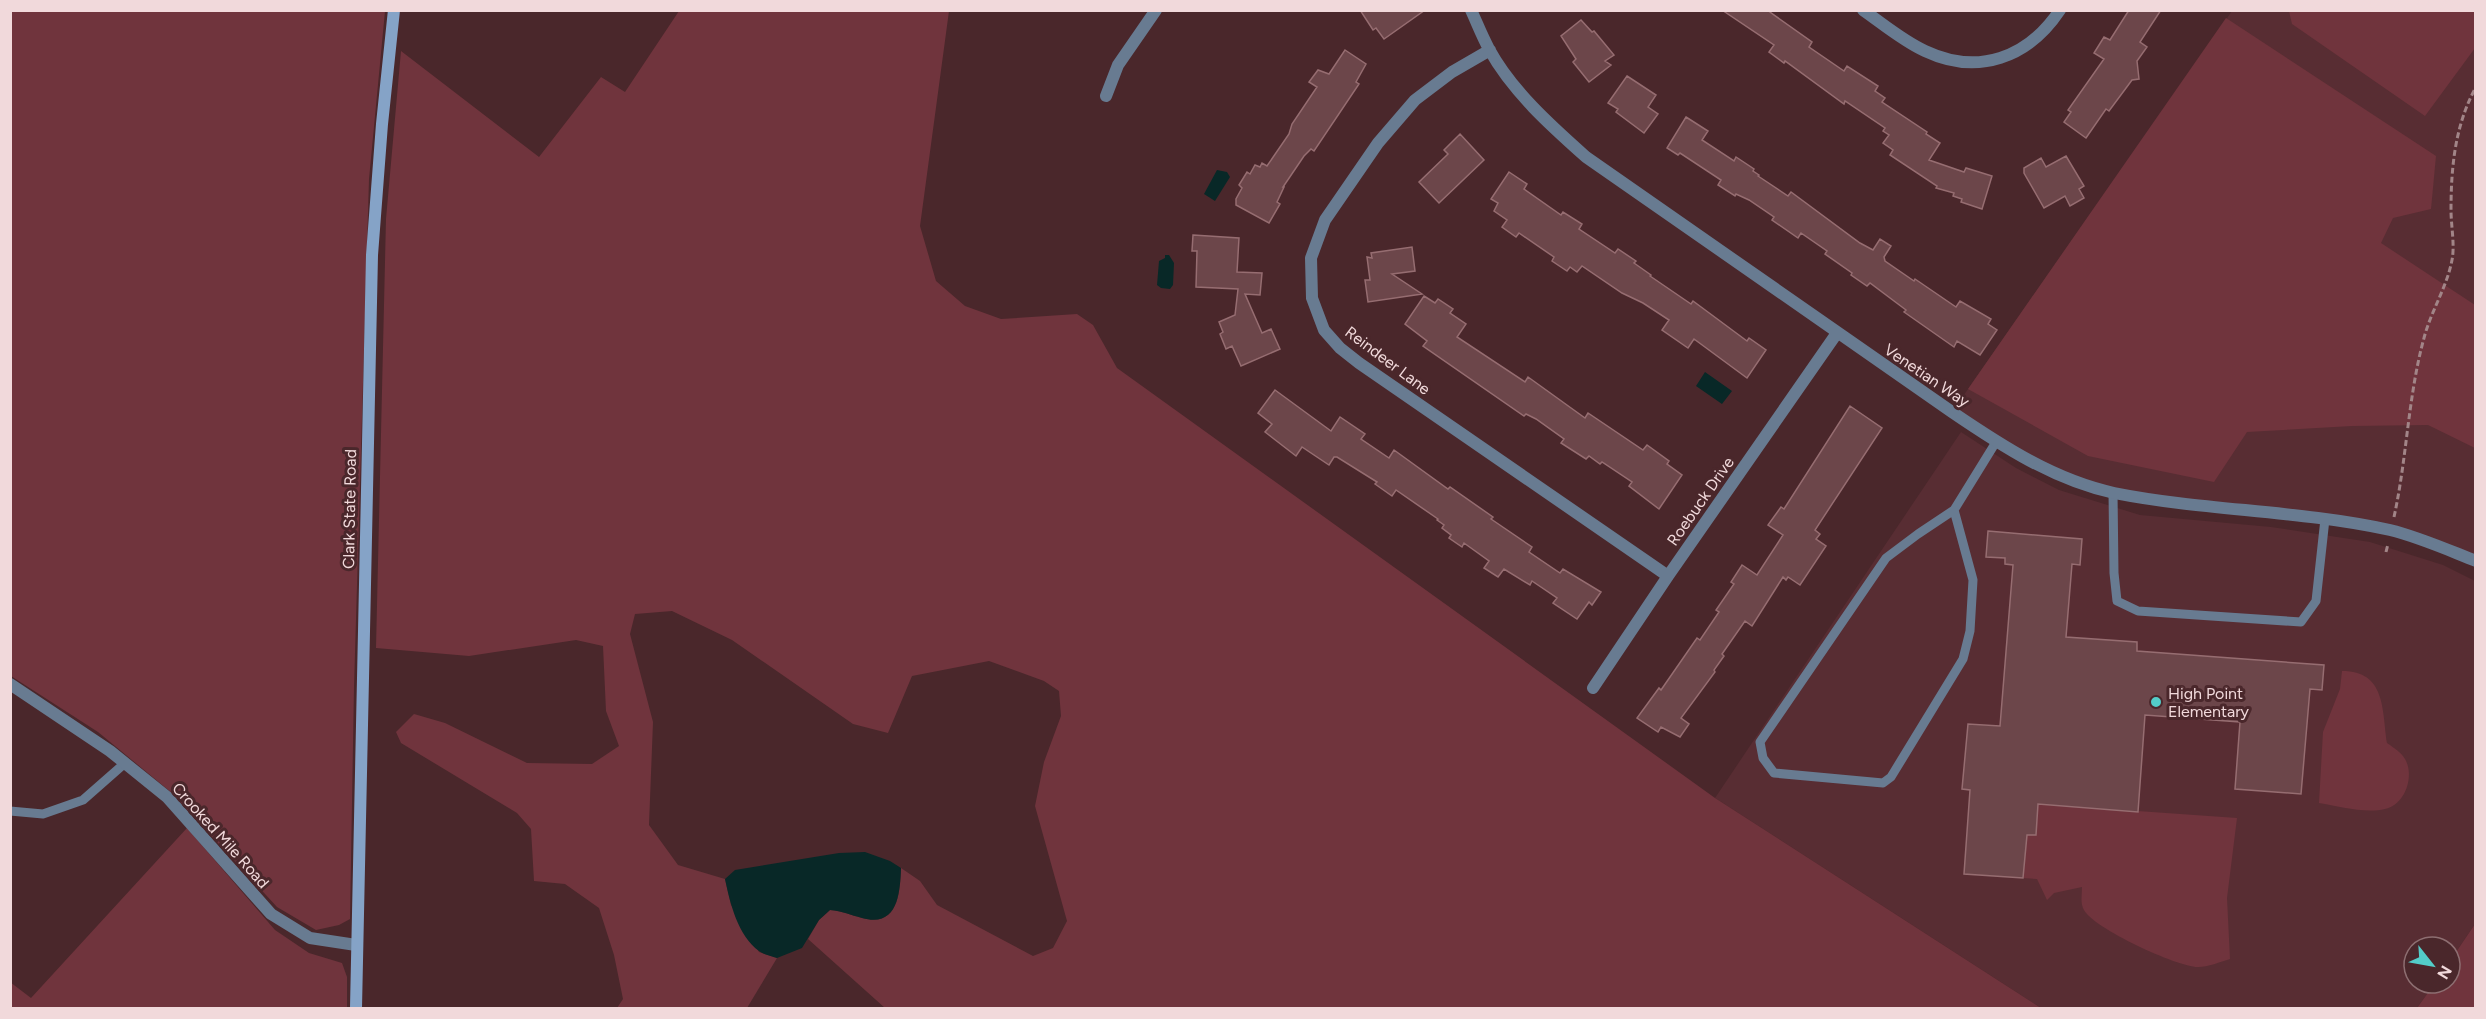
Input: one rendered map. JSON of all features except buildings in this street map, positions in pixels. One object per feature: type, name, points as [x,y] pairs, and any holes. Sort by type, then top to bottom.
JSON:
[{"type":"main road","name":"Clark State Road","points":[[356,1008],[372,255],[394,10]]},
{"type":"street","points":[[1106,96],[1118,65],[1156,10]]},
{"type":"street","name":"Venetian Way","points":[[1471,10],[1490,50],[1514,86],[1541,116],[1586,157],[1996,442],[2069,479],[2113,492],[2198,505],[2325,519],[2392,531],[2445,548],[2475,561]]},
{"type":"street","points":[[1863,10],[1924,51],[1947,59],[1970,63],[1996,61],[2025,47],[2050,26],[2060,10]]},
{"type":"street","name":"Reindeer Lane","points":[[1490,50],[1452,72],[1415,100],[1378,143],[1325,220],[1311,258],[1312,298],[1324,330],[1340,348],[1359,363],[1668,576]]},
{"type":"street","name":"Roebuck Drive","points":[[1593,688],[1837,333]]},
{"type":"street","name":"Crooked Mile Road","points":[[10,684],[110,751],[167,797],[271,914],[310,938],[356,945]]},
{"type":"lane","points":[[1954,510],[1973,580],[1970,631],[1963,659],[1891,777],[1883,783],[1774,773],[1763,758],[1760,742],[1808,669],[1886,558],[1954,510],[1996,442]]},
{"type":"lane","points":[[2113,492],[2114,573],[2117,601],[2138,611],[2301,622],[2316,601],[2325,519]]},
{"type":"lane","points":[[10,810],[43,814],[83,800],[125,763]]},
{"type":"path","points":[[2386,552],[2402,480],[2409,412],[2424,337],[2453,259],[2451,210],[2453,154],[2464,107],[2475,87]]},
{"type":"shaded area","points":[[10,11],[385,11],[369,179],[354,687],[350,919],[339,925],[316,930],[277,907],[172,793],[98,732],[11,676]]},
{"type":"shaded area","points":[[679,11],[949,11],[920,226],[936,281],[965,306],[1001,319],[1077,314],[1093,325],[1117,368],[1715,798],[2041,1008],[885,1008],[808,939],[819,920],[830,910],[874,920],[890,913],[898,897],[901,868],[920,881],[937,905],[1033,956],[1053,948],[1067,921],[1035,806],[1044,762],[1061,716],[1059,691],[1044,681],[989,661],[912,676],[888,733],[853,724],[732,640],[672,611],[635,614],[630,634],[653,722],[649,825],[678,865],[725,879],[731,905],[759,952],[777,958],[747,1008],[617,1008],[623,999],[614,955],[599,908],[565,884],[534,881],[531,829],[517,813],[401,743],[396,732],[414,714],[445,723],[527,763],[592,764],[619,746],[606,711],[603,646],[576,640],[469,656],[376,648],[386,219],[401,51],[539,157],[601,77],[625,92]]},
{"type":"shaded area","points":[[2232,11],[2475,11],[2475,561],[2392,531],[2198,505],[2069,479],[1952,412]]},
{"type":"shaded area","points":[[2289,11],[2475,11],[2475,48],[2425,116],[2292,24]]},
{"type":"shaded area","points":[[2226,18],[2436,156],[2431,209],[2393,218],[2381,243],[2475,305],[2475,448],[2428,425],[2352,426],[2247,432],[2214,482],[2088,456],[1968,389]]},
{"type":"shaded area","points":[[1961,432],[2016,468],[2059,490],[2140,515],[2271,527],[2370,542],[2443,565],[2475,581],[2475,924],[2462,943],[2462,935],[2402,935],[2402,995],[2426,995],[2417,1008],[2041,1008],[1715,798]]},
{"type":"shaded area","points":[[2342,671],[2356,673],[2367,678],[2374,685],[2382,706],[2387,743],[2401,754],[2408,766],[2408,781],[2403,796],[2398,802],[2385,809],[2361,810],[2319,803],[2323,732],[2340,689]]},
{"type":"shaded area","points":[[2038,804],[2237,818],[2227,898],[2230,959],[2198,967],[2173,961],[2136,945],[2091,918],[2083,907],[2082,887],[2054,893],[2047,900],[2037,879],[2023,878],[2027,835],[2036,835]]},
{"type":"shaded area","points":[[187,828],[275,930],[309,953],[342,963],[347,977],[347,1008],[11,1008],[10,982],[31,998]]},
{"type":"shaded area","points":[[2475,924],[2475,1008],[2417,1008],[2426,995],[2462,995],[2462,943]]},
{"type":"water","points":[[1217,170],[1227,172],[1230,177],[1215,201],[1204,194]]},
{"type":"water","points":[[1165,255],[1169,255],[1174,263],[1173,285],[1170,289],[1157,285],[1159,261],[1165,258]]},
{"type":"water","points":[[1705,372],[1732,391],[1722,404],[1696,386]]},
{"type":"water","points":[[865,852],[890,861],[901,868],[898,897],[890,913],[874,920],[830,910],[819,920],[802,948],[777,958],[761,952],[752,945],[740,928],[725,879],[735,870],[839,853]]},
{"type":"place","name":"High Point Elementary","points":[[2156,702]]}]
